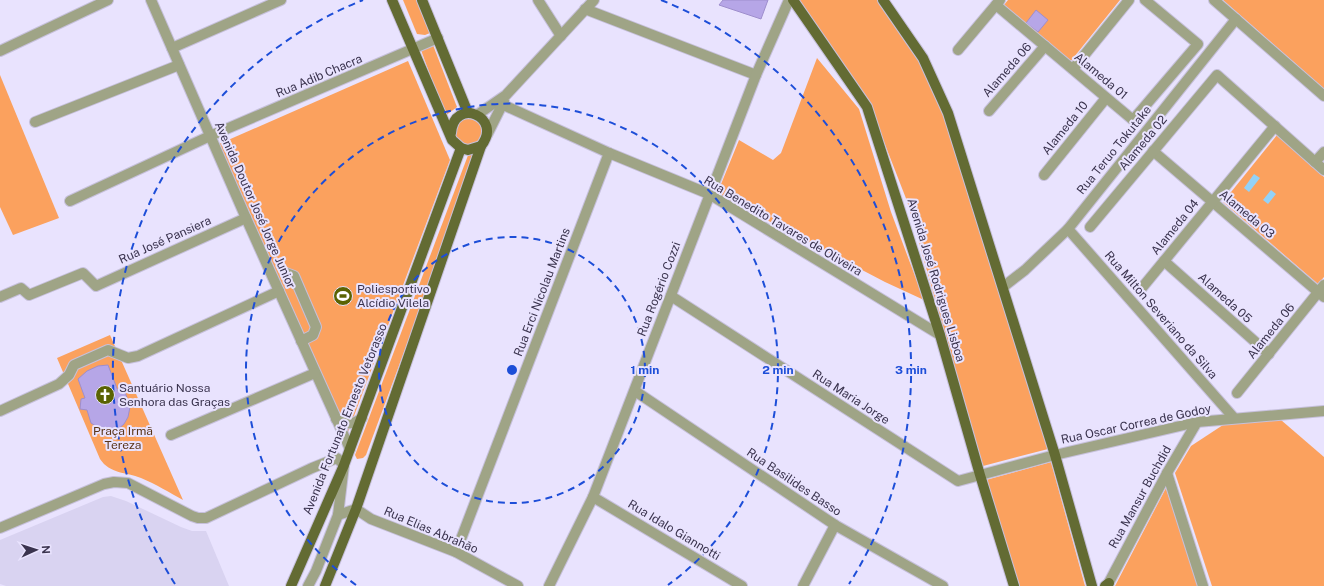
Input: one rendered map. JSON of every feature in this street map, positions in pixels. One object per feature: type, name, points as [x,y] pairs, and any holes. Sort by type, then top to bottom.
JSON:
[{"type":"main road","points":[[392,0],[456,145],[468,150],[481,146]]},
{"type":"main road","points":[[422,0],[473,114]]},
{"type":"main road","name":"Avenida José Rodrigues Lisboa","points":[[793,0],[867,107],[940,335],[1014,586]]},
{"type":"main road","points":[[883,0],[923,58],[948,113],[1055,455],[1092,586]]},
{"type":"main road","points":[[325,586],[356,509],[481,146],[487,135],[487,127],[483,120],[473,114],[461,114],[455,119],[451,126],[451,134]]},
{"type":"main road","name":"Avenida Fortunato Ernesto Vetorasso","points":[[291,586],[344,465],[461,148]]},
{"type":"street","points":[[0,51],[108,0]]},
{"type":"street","name":"Avenida Doutor José Jorge Junior","points":[[151,0],[246,218],[350,449]]},
{"type":"street","points":[[172,48],[281,0]]},
{"type":"street","points":[[538,0],[561,36]]},
{"type":"street","points":[[487,135],[499,104],[506,95],[594,0]]},
{"type":"street","name":"Rua Rogério Cozzi","points":[[549,586],[593,497],[635,391],[709,194],[756,75],[789,0]]},
{"type":"street","points":[[1072,69],[1129,0]]},
{"type":"street","name":"Alameda 01","points":[[998,2],[1044,46],[1134,120],[1198,44],[1145,0]]},
{"type":"street","points":[[1214,0],[1324,96]]},
{"type":"street","points":[[958,50],[998,2]]},
{"type":"street","points":[[585,10],[756,75]]},
{"type":"street","name":"Rua Teruo Tokutake","points":[[1003,287],[1025,270],[1068,229],[1236,19]]},
{"type":"street","name":"Rua Adib Chacra","points":[[70,201],[210,136],[438,38]]},
{"type":"street","name":"Alameda 06","points":[[989,111],[1044,46]]},
{"type":"street","points":[[35,122],[179,65]]},
{"type":"street","name":"Alameda 02","points":[[1090,228],[1217,74],[1275,126]]},
{"type":"street","name":"Alameda 10","points":[[1044,175],[1106,98]]},
{"type":"street","points":[[473,114],[499,104]]},
{"type":"street","name":"Rua Benedito Tavares de Oliveira","points":[[499,104],[709,194],[940,335]]},
{"type":"street","points":[[1275,126],[1324,170]]},
{"type":"street","name":"Alameda 04","points":[[1141,289],[1275,126]]},
{"type":"street","name":"Alameda 03","points":[[1153,151],[1322,291]]},
{"type":"street","name":"Rua Erci Nicolau Martins","points":[[456,552],[609,152]]},
{"type":"street","points":[[1315,162],[1324,152]]},
{"type":"street","name":"Rua José Pansiera","points":[[0,297],[21,288],[29,295],[83,273],[96,286],[246,218]]},
{"type":"street","name":"Rua Milton Severiano da Silva","points":[[1068,229],[1234,418]]},
{"type":"street","name":"Alameda 05","points":[[1164,261],[1269,354]]},
{"type":"street","points":[[286,273],[294,276],[316,327],[313,335],[301,341]]},
{"type":"street","name":"Alameda 06","points":[[1237,393],[1322,291]]},
{"type":"street","points":[[0,411],[59,384],[69,375],[74,365],[108,350],[128,358],[138,356],[279,292]]},
{"type":"street","name":"Rua Maria Jorge","points":[[671,296],[958,481],[980,474]]},
{"type":"street","points":[[171,435],[315,373]]},
{"type":"street","name":"Rua Basilides Basso","points":[[635,391],[835,525],[943,586]]},
{"type":"street","name":"Rua Oscar Correa de Godoy","points":[[980,474],[1197,422],[1324,411]]},
{"type":"street","points":[[336,419],[343,424],[350,424],[362,418]]},
{"type":"street","name":"Rua Mansur Buchdid","points":[[1107,585],[1167,473],[1197,422]]},
{"type":"street","points":[[0,528],[104,484],[114,482],[128,483],[198,518],[206,518],[333,458],[337,458],[344,465],[338,515],[316,571],[308,586]]},
{"type":"street","points":[[1167,473],[1203,586]]},
{"type":"street","name":"Rua Idalo Giannotti","points":[[593,497],[742,586]]},
{"type":"street","points":[[338,515],[356,509]]},
{"type":"street","name":"Rua Elias Abrahão","points":[[356,509],[371,519],[456,552],[518,586]]},
{"type":"street","points":[[804,586],[835,525]]},
{"type":"shaded area","points":[[111,496],[126,501],[181,527],[192,531],[206,531],[229,586],[6,586],[0,584],[0,540],[103,497]]},
{"type":"green space","points":[[403,0],[420,0],[430,33],[425,35],[417,34]]},
{"type":"green space","points":[[799,0],[878,0],[920,60],[944,115],[1048,449],[983,466],[907,201],[870,106]]},
{"type":"green space","points":[[1008,0],[1120,0],[1070,62],[1004,5]]},
{"type":"green space","points":[[1223,0],[1324,0],[1324,89],[1322,87]]},
{"type":"green space","points":[[433,45],[457,107],[445,116],[421,50]]},
{"type":"green space","points":[[817,58],[859,109],[891,212],[924,300],[885,282],[717,194],[739,140],[773,160],[781,153]]},
{"type":"green space","name":"Poliesportivo Alcídio Vilela","points":[[408,61],[450,160],[348,432],[219,144]]},
{"type":"green space","points":[[0,75],[59,218],[13,235],[0,207]]},
{"type":"green space","points":[[474,117],[484,128],[481,142],[467,147],[454,135],[460,119]]},
{"type":"green space","points":[[1277,135],[1324,177],[1324,277],[1318,284],[1223,202]]},
{"type":"green space","points":[[470,150],[474,151],[476,157],[366,455],[363,458],[357,459],[355,455]]},
{"type":"green space","name":"Praça Irmã Tereza","points":[[110,335],[183,500],[147,480],[113,470],[104,464],[100,459],[57,358]]},
{"type":"green space","points":[[1281,420],[1324,457],[1324,586],[1212,586],[1175,473],[1191,446],[1226,423]]},
{"type":"green space","points":[[1051,462],[1085,586],[1019,586],[986,480]]},
{"type":"green space","points":[[1166,488],[1198,586],[1115,586]]},
{"type":"water","points":[[1254,174],[1260,178],[1249,192],[1244,188]]},
{"type":"water","points":[[1271,190],[1276,194],[1268,204],[1263,200]]},
{"type":"building","points":[[723,0],[768,0],[761,19],[719,5]]},
{"type":"building","points":[[1036,10],[1048,20],[1038,32],[1026,23]]},
{"type":"building","name":"Santuário Nossa Senhora das Graças","points":[[108,365],[118,391],[125,392],[130,407],[128,417],[124,424],[116,431],[105,432],[91,423],[87,410],[80,409],[81,399],[85,398],[78,379],[87,371],[98,366]]},
{"type":"place","name":"Poliesportivo Alcídio Vilela","points":[[343,296]]},
{"type":"place","name":"Santuário Nossa Senhora das Graças","points":[[105,395]]}]
